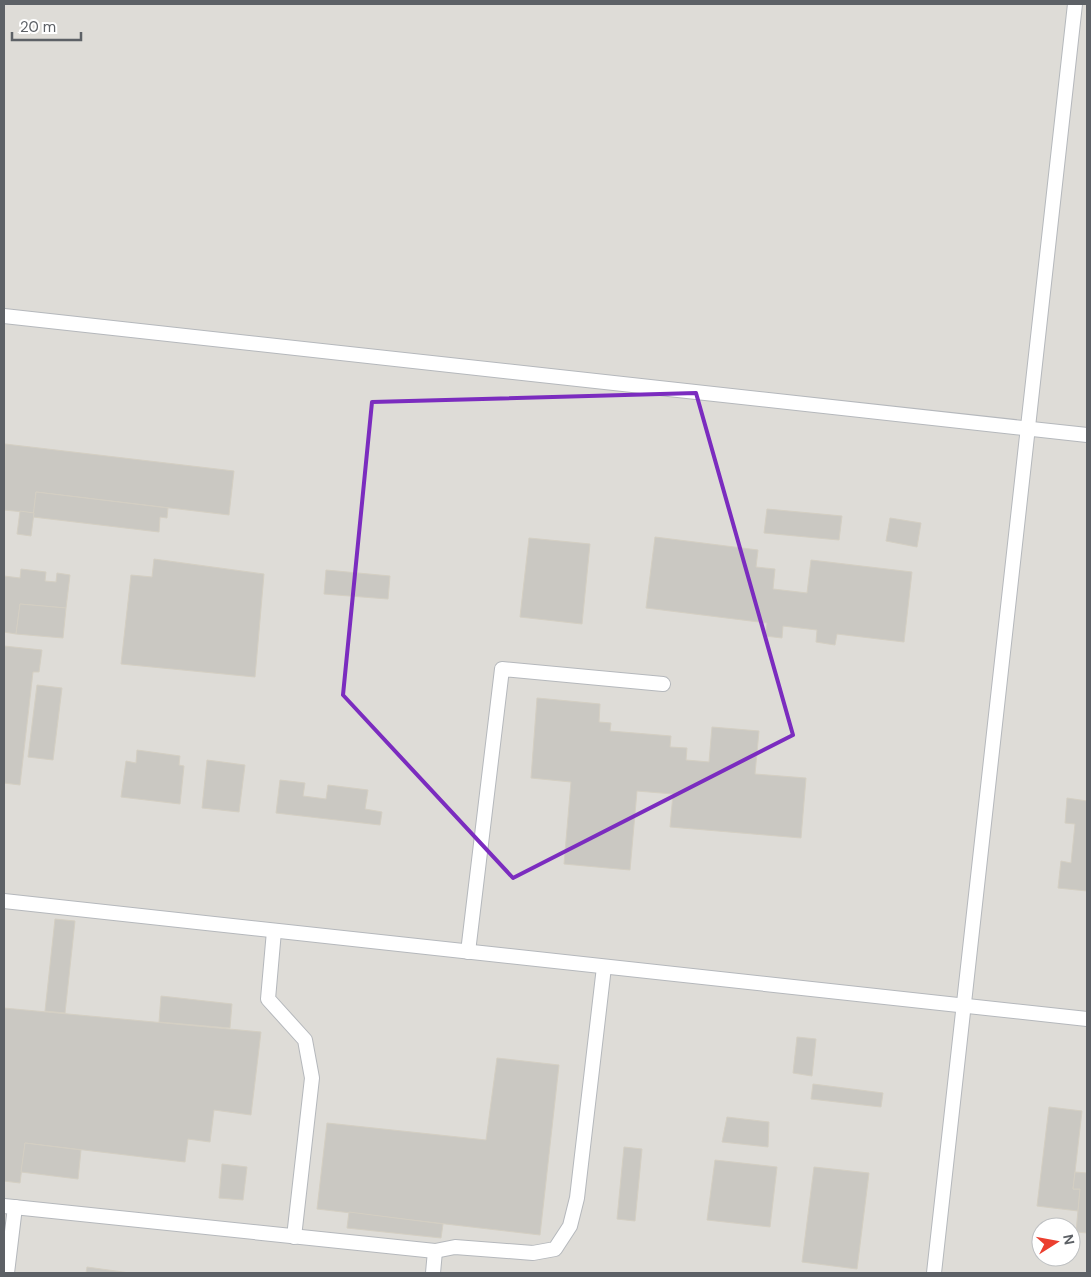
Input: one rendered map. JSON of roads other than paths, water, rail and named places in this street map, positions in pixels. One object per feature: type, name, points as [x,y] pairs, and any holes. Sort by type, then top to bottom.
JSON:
[{"type":"lane","points":[[934,1273],[1075,4]]},
{"type":"lane","points":[[4,316],[1087,435]]},
{"type":"lane","points":[[468,952],[502,669],[663,684]]},
{"type":"lane","points":[[4,901],[1087,1019]]},
{"type":"lane","points":[[274,930],[268,999],[305,1040],[312,1078],[294,1237]]},
{"type":"lane","points":[[7,1273],[9,1206],[435,1251],[455,1247],[533,1253],[555,1249],[570,1226],[577,1198],[604,967]]},
{"type":"lane","points":[[433,1273],[435,1251]]}]
